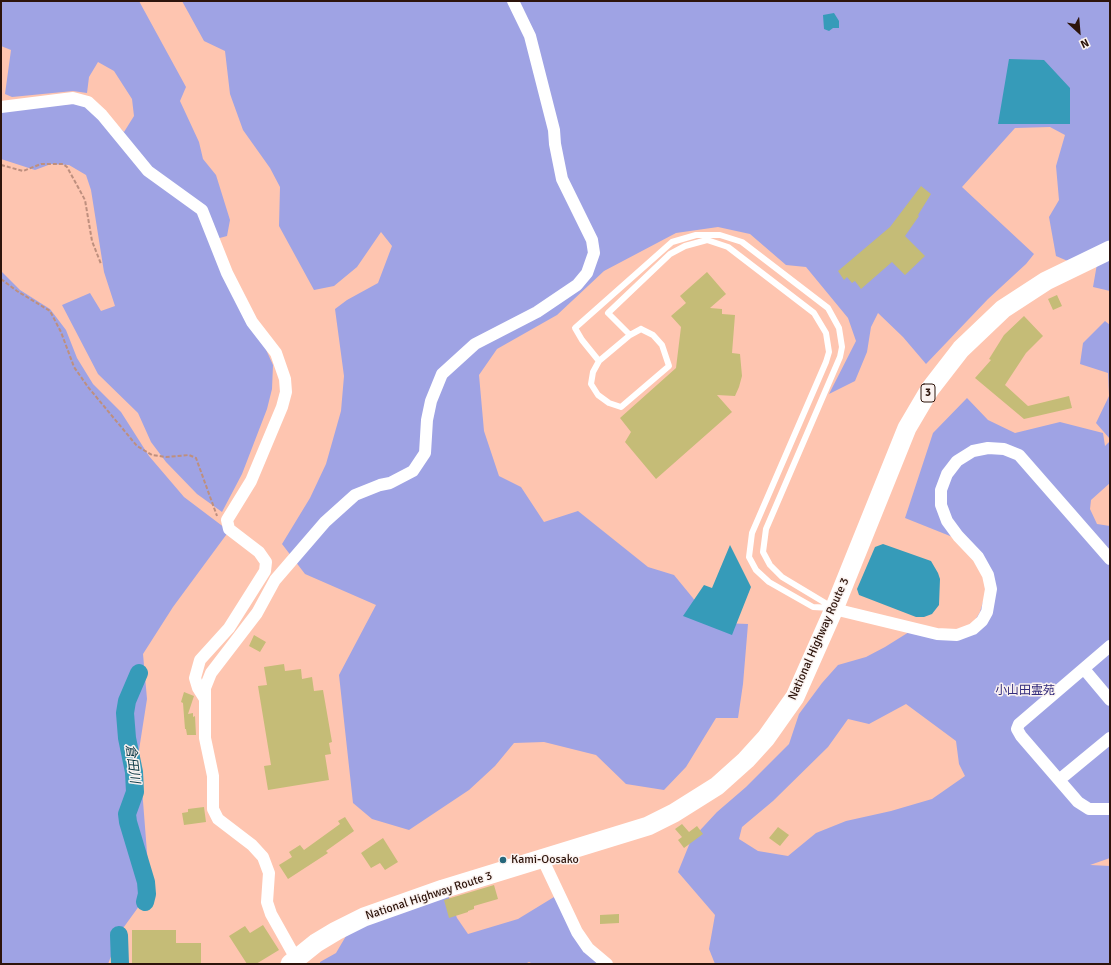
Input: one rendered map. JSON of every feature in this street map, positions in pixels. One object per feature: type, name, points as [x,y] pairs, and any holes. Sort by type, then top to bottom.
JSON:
[{"type":"highway","name":"National Highway Route 3","points":[[295,962],[336,931],[364,917],[443,889],[543,860],[648,826],[674,813],[717,786],[746,760],[781,719],[806,674],[834,609],[907,428],[930,389],[960,349],[1003,309],[1046,281],[1110,250]]},
{"type":"street","points":[[295,962],[271,914],[267,902],[269,873],[263,857],[252,845],[218,819],[212,809],[213,776],[206,738],[204,699],[205,688],[211,673],[257,613],[275,580],[316,532],[355,495],[380,485],[390,483],[413,471],[425,453],[427,420],[431,400],[442,374],[475,344],[537,312],[576,285],[587,273],[594,253],[592,240],[562,179],[555,144],[554,130],[530,36],[513,1]]},
{"type":"street","points":[[1,107],[73,98],[88,102],[102,115],[148,171],[202,210],[227,273],[252,322],[276,354],[285,379],[286,392],[282,407],[251,481],[227,520],[229,530],[259,552],[266,562],[265,571],[229,628],[200,660],[195,678],[204,699]]},
{"type":"street","points":[[834,609],[937,634],[957,635],[973,629],[982,621],[988,607],[991,589],[988,574],[978,557],[958,536],[947,521],[941,505],[941,490],[947,474],[957,461],[973,450],[988,448],[1004,449],[1018,455],[1110,559]]},
{"type":"street","points":[[1110,646],[1019,724],[1018,729],[1021,736],[1078,802],[1089,809],[1110,810]]},
{"type":"street","points":[[1084,668],[1110,700]]},
{"type":"street","points":[[1059,780],[1110,738]]},
{"type":"street","points":[[543,860],[577,932],[588,948],[607,964]]},
{"type":"lane","points":[[599,361],[582,340],[575,328],[672,242],[696,235],[720,235],[742,242],[795,281],[828,308],[839,328],[842,347],[841,352],[824,396],[766,529],[763,552],[770,565],[782,577],[834,609]]},
{"type":"lane","points":[[630,334],[608,313],[670,254],[685,246],[707,240],[728,247],[782,286],[814,313],[826,333],[829,352],[752,534],[749,557],[756,570],[769,582],[788,594],[813,606],[834,609]]},
{"type":"lane","points":[[640,329],[653,335],[662,345],[669,366],[621,407],[609,403],[598,395],[591,384],[593,372],[599,361],[630,334],[640,329]]},
{"type":"path","points":[[1,168],[2,165],[24,171],[41,164],[63,164],[67,167],[85,200],[92,241],[101,264]]},
{"type":"path","points":[[1,278],[17,291],[50,311],[61,332],[74,367],[138,446],[152,455],[166,457],[188,456],[196,458],[220,526],[228,525]]},
{"type":"green space","points":[[3,1],[139,1],[186,87],[180,101],[199,142],[203,159],[216,175],[230,220],[227,236],[216,239],[273,365],[272,389],[267,409],[242,474],[222,512],[197,494],[166,462],[151,442],[138,413],[98,374],[62,305],[90,293],[101,311],[115,306],[104,272],[91,190],[86,175],[69,165],[51,164],[35,170],[1,159],[1,111],[81,103],[113,121],[124,132],[134,116],[132,99],[114,71],[98,62],[89,77],[87,93],[73,91],[12,97],[5,94],[11,50],[1,46],[1,4]]},
{"type":"green space","points":[[182,1],[1110,1],[1110,245],[1070,262],[1056,256],[1049,217],[1059,200],[1056,166],[1065,135],[1050,127],[1015,128],[962,187],[1034,254],[1026,264],[988,299],[926,364],[903,337],[878,313],[871,327],[867,352],[855,381],[829,394],[856,341],[848,318],[806,267],[786,265],[750,234],[718,227],[676,233],[604,271],[557,315],[497,349],[479,375],[484,431],[499,476],[521,487],[544,522],[578,511],[648,567],[674,575],[697,603],[721,623],[748,624],[743,684],[738,718],[716,718],[686,767],[664,790],[626,784],[596,755],[544,742],[514,743],[495,766],[469,790],[409,830],[372,819],[353,803],[339,675],[376,605],[305,574],[282,544],[310,498],[326,464],[341,411],[344,376],[335,309],[347,300],[378,283],[392,246],[381,232],[357,267],[334,286],[314,290],[279,226],[280,187],[270,168],[243,130],[230,94],[225,51],[204,41]]},
{"type":"green space","points":[[1110,259],[1110,291],[1093,287],[1097,264]]},
{"type":"green space","points":[[1,271],[20,290],[50,309],[66,330],[77,358],[93,384],[121,412],[149,456],[184,497],[229,531],[173,607],[143,654],[147,699],[139,750],[150,891],[121,931],[108,964],[1,964]]},
{"type":"green space","points":[[1105,321],[1110,325],[1110,439],[1096,423],[1109,396],[1108,373],[1080,364],[1083,343]]},
{"type":"green space","name":"小山田霊苑","points":[[967,398],[988,420],[1015,433],[1060,422],[1103,433],[1105,446],[1110,441],[1110,483],[1091,500],[1090,509],[1097,524],[1110,526],[1110,858],[1090,865],[1110,866],[1110,964],[715,964],[709,949],[715,915],[678,872],[691,840],[717,812],[746,787],[789,744],[799,714],[822,683],[838,665],[866,657],[917,627],[953,630],[966,627],[974,622],[980,612],[985,595],[985,580],[977,563],[955,538],[905,518],[933,433]],"holes":[[[906,704],[956,741],[959,764],[965,776],[932,799],[891,811],[846,821],[816,833],[788,856],[758,851],[739,839],[742,827],[773,801],[828,747],[848,719],[869,724]]]},
{"type":"green space","points":[[448,895],[457,918],[468,934],[518,919],[554,897],[602,964],[533,964],[529,962],[525,964],[320,964],[320,962],[336,953],[346,936],[393,911]]},
{"type":"shaded area","points":[[834,13],[839,21],[839,28],[833,28],[829,31],[824,29],[823,15]]},
{"type":"shaded area","points":[[1009,59],[1044,60],[1070,88],[1070,124],[998,124]]},
{"type":"shaded area","points":[[883,544],[931,561],[940,579],[939,605],[932,614],[924,617],[916,617],[859,595],[857,589],[875,547]]},
{"type":"shaded area","points":[[730,545],[751,587],[732,635],[683,616],[704,585],[712,588]]},
{"type":"building","points":[[921,186],[931,194],[918,215],[919,216],[905,236],[925,256],[905,275],[892,262],[861,289],[855,281],[852,283],[847,277],[844,280],[838,271],[890,227]]},
{"type":"building","points":[[707,272],[726,294],[710,308],[722,309],[722,314],[735,315],[732,353],[740,354],[742,376],[735,396],[717,395],[732,412],[656,479],[625,442],[631,432],[620,418],[676,368],[681,327],[671,316],[686,303],[680,296]]},
{"type":"building","points":[[1057,295],[1062,306],[1053,310],[1048,299]]},
{"type":"building","points":[[1024,316],[1043,336],[1026,353],[1005,385],[1028,406],[1069,396],[1072,408],[1024,419],[975,378],[991,360],[989,359],[1004,335]]},
{"type":"building","points":[[254,635],[266,642],[260,652],[249,646]]},
{"type":"building","points":[[284,664],[285,671],[301,669],[302,679],[312,677],[314,691],[323,690],[332,742],[329,743],[331,754],[325,755],[329,780],[268,790],[264,766],[271,765],[258,686],[267,685],[264,667]]},
{"type":"building","points":[[184,692],[194,696],[188,714],[193,713],[193,717],[195,716],[196,735],[187,735],[185,729],[183,703],[181,702]]},
{"type":"building","points":[[204,807],[206,822],[184,825],[182,813],[188,812],[188,809]]},
{"type":"building","points":[[345,817],[354,831],[326,851],[328,853],[288,879],[279,865],[292,857],[289,852],[300,845],[304,850],[340,824],[338,821]]},
{"type":"building","points":[[682,824],[689,832],[697,826],[703,834],[684,848],[678,840],[682,837],[675,829]]},
{"type":"building","points":[[778,827],[789,835],[780,846],[769,838]]},
{"type":"building","points":[[383,838],[398,862],[385,870],[380,863],[371,868],[361,853]]},
{"type":"building","points":[[494,885],[498,899],[474,906],[474,909],[468,912],[449,918],[444,900]]},
{"type":"building","points":[[619,914],[619,923],[600,924],[600,915]]},
{"type":"building","points":[[263,925],[279,950],[256,964],[247,964],[229,936],[245,926],[250,933]]},
{"type":"building","points":[[132,930],[176,930],[176,943],[201,943],[201,964],[132,964]]},
{"type":"waterway","name":"倉田川","points":[[139,673],[127,701],[125,713],[127,738],[134,772],[135,792],[127,814],[146,882],[147,894],[145,902]]},
{"type":"waterway","name":"倉田川","points":[[119,935],[120,964]]},
{"type":"place","name":"Kami-Oosako","points":[[503,860]]}]
